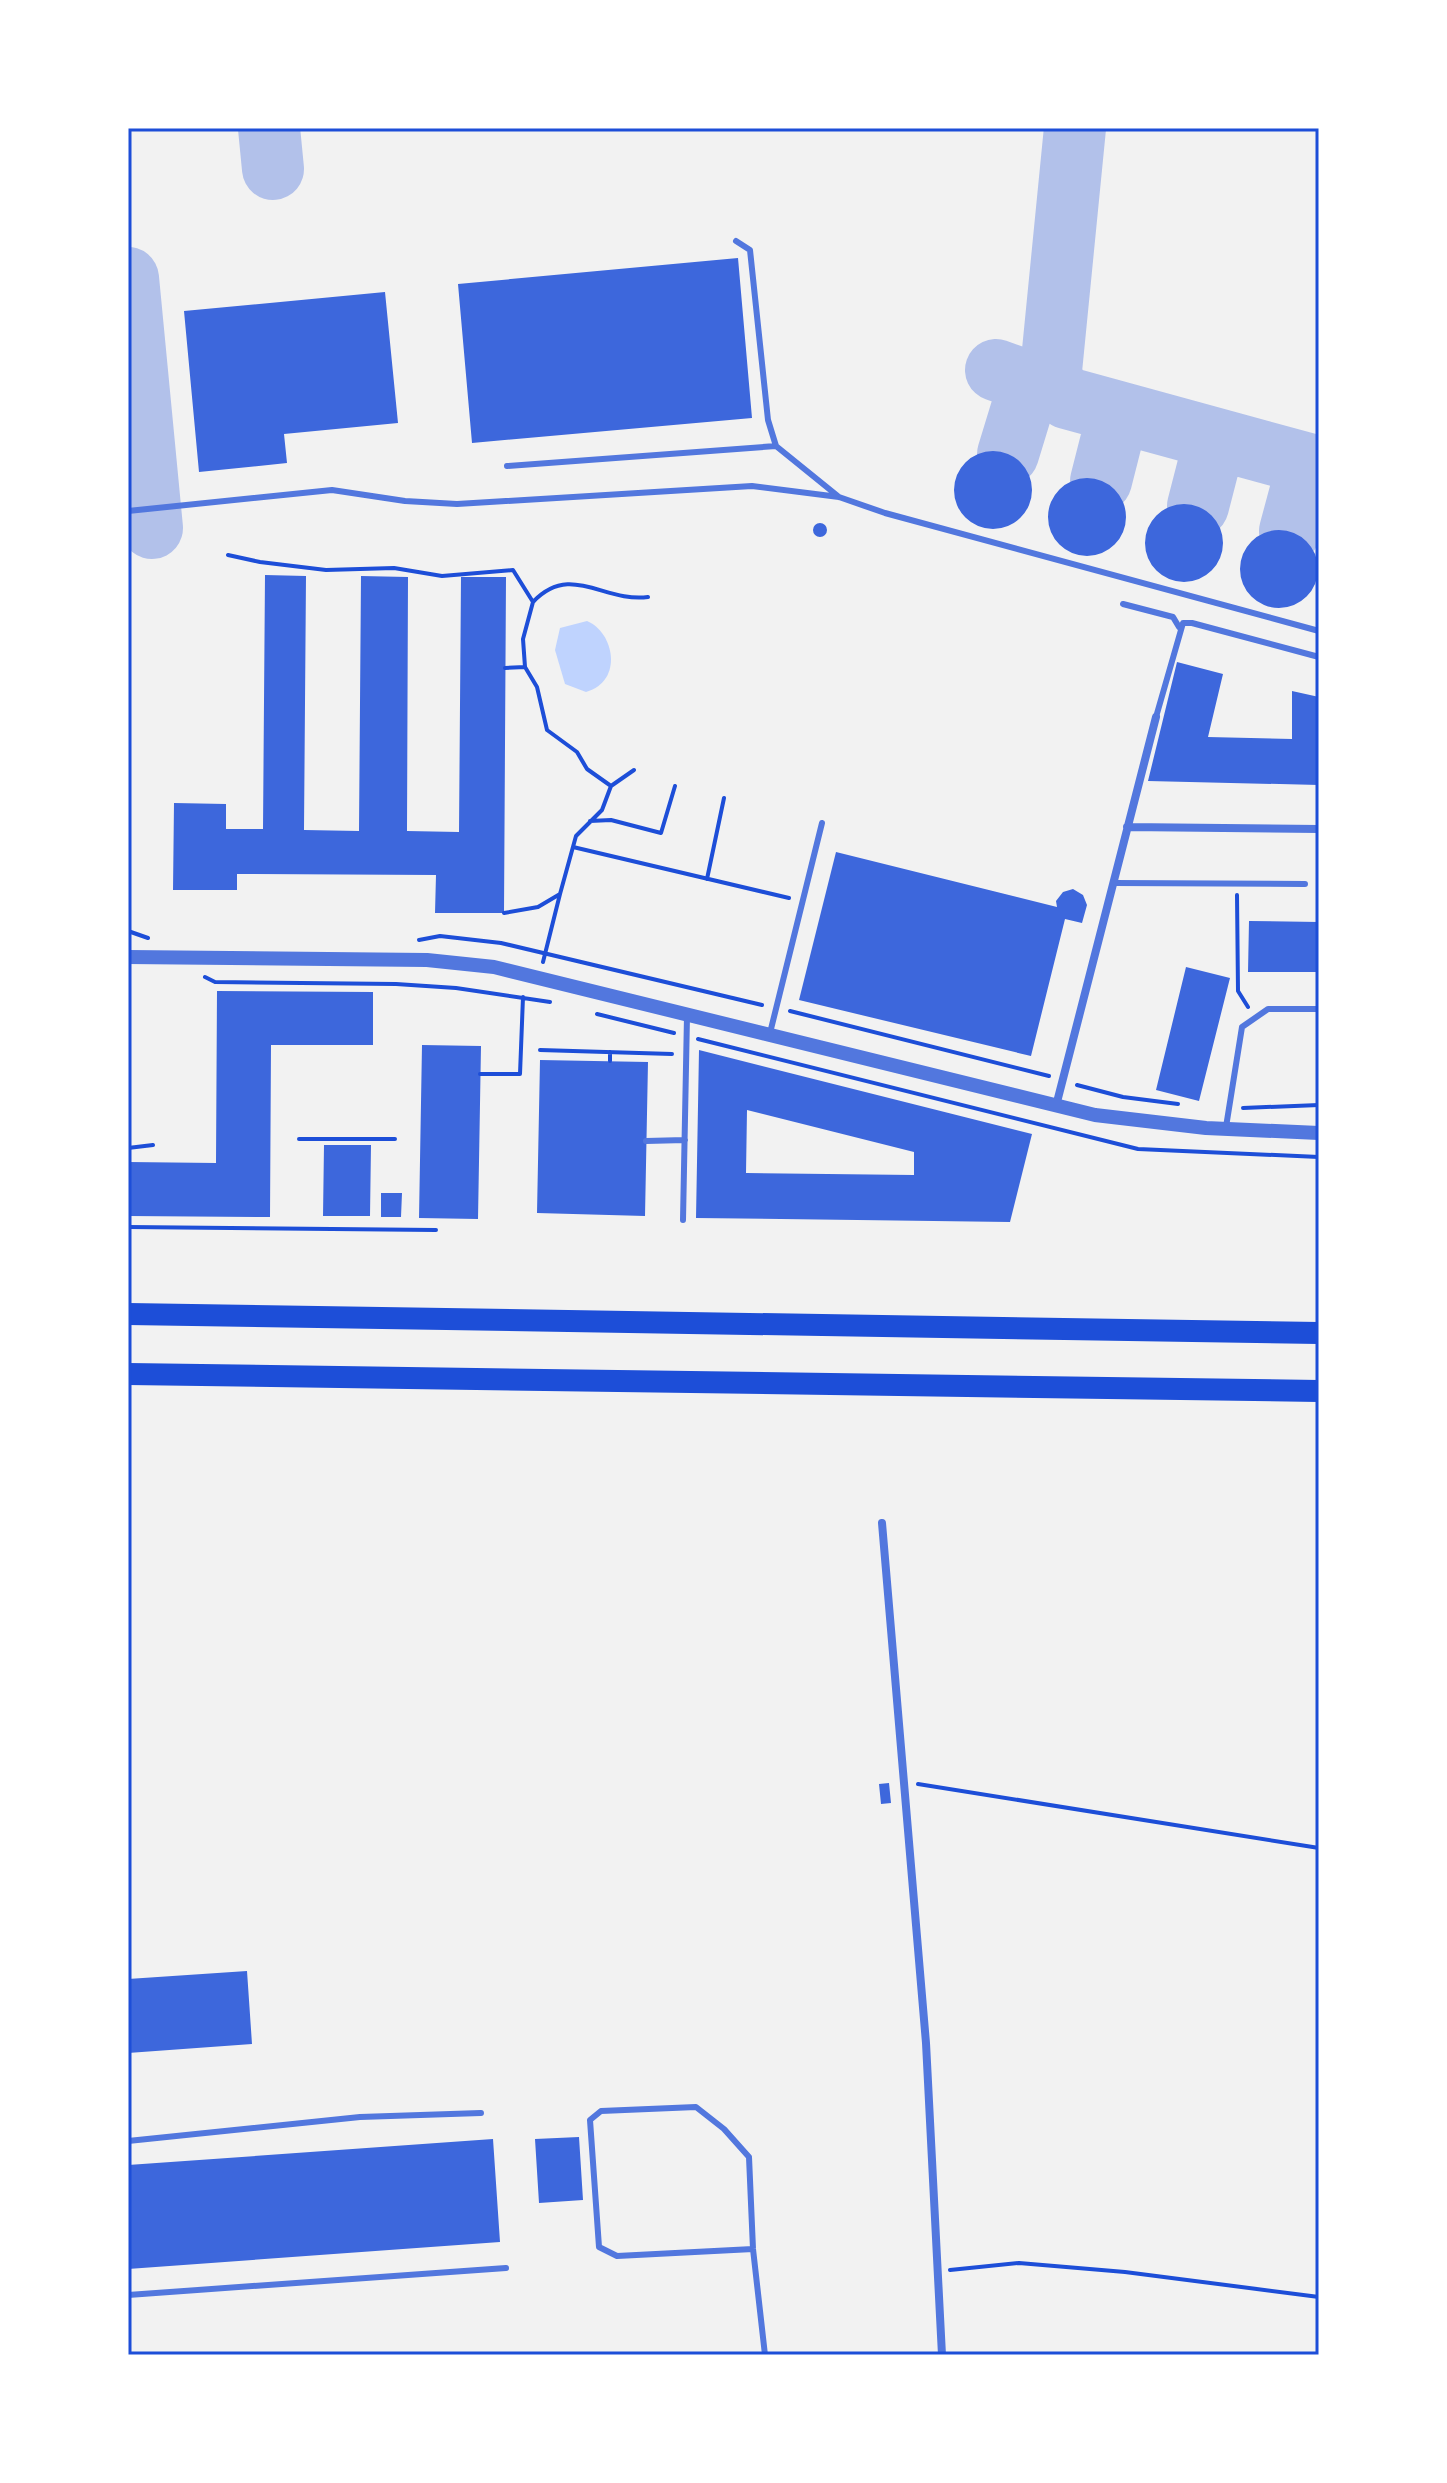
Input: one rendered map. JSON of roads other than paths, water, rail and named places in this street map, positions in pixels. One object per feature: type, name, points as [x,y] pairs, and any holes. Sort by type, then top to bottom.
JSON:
[{"type":"highway","points":[[128,1314],[1319,1333]]},
{"type":"highway","points":[[128,1374],[1319,1391]]},
{"type":"street","points":[[1056,1106],[1156,717]]},
{"type":"street","points":[[1127,827],[1319,829]]},
{"type":"street","points":[[128,957],[427,960],[540,977],[1119,1119],[1226,1129],[1319,1133]]},
{"type":"street","points":[[882,1523],[905,1782],[940,2271],[942,2355]]},
{"type":"lane","points":[[736,241],[750,250],[768,420],[776,446],[839,497]]},
{"type":"lane","points":[[507,466],[776,446]]},
{"type":"lane","points":[[128,511],[332,490],[405,501],[457,504],[752,486],[839,497],[885,513],[1319,631]]},
{"type":"lane","points":[[1123,604],[1173,617],[1179,628]]},
{"type":"lane","points":[[1156,717],[1179,628],[1183,623],[1319,657]]},
{"type":"lane","points":[[770,1033],[822,823]]},
{"type":"lane","points":[[1114,883],[1305,884]]},
{"type":"lane","points":[[1226,1129],[1229,1089],[1242,1027],[1253,1016],[1268,1009],[1319,1009]]},
{"type":"lane","points":[[683,1220],[687,1013]]},
{"type":"lane","points":[[646,1141],[685,1140]]},
{"type":"lane","points":[[753,2249],[617,2256],[599,2247],[590,2120],[601,2111],[696,2107],[724,2129],[749,2157],[753,2249],[765,2355]]},
{"type":"lane","points":[[128,2141],[360,2117],[481,2113]]},
{"type":"lane","points":[[128,2295],[506,2268]]},
{"type":"water","points":[[587,621],[604,635],[611,656],[606,678],[586,692],[565,684],[555,650],[560,628]]}]
